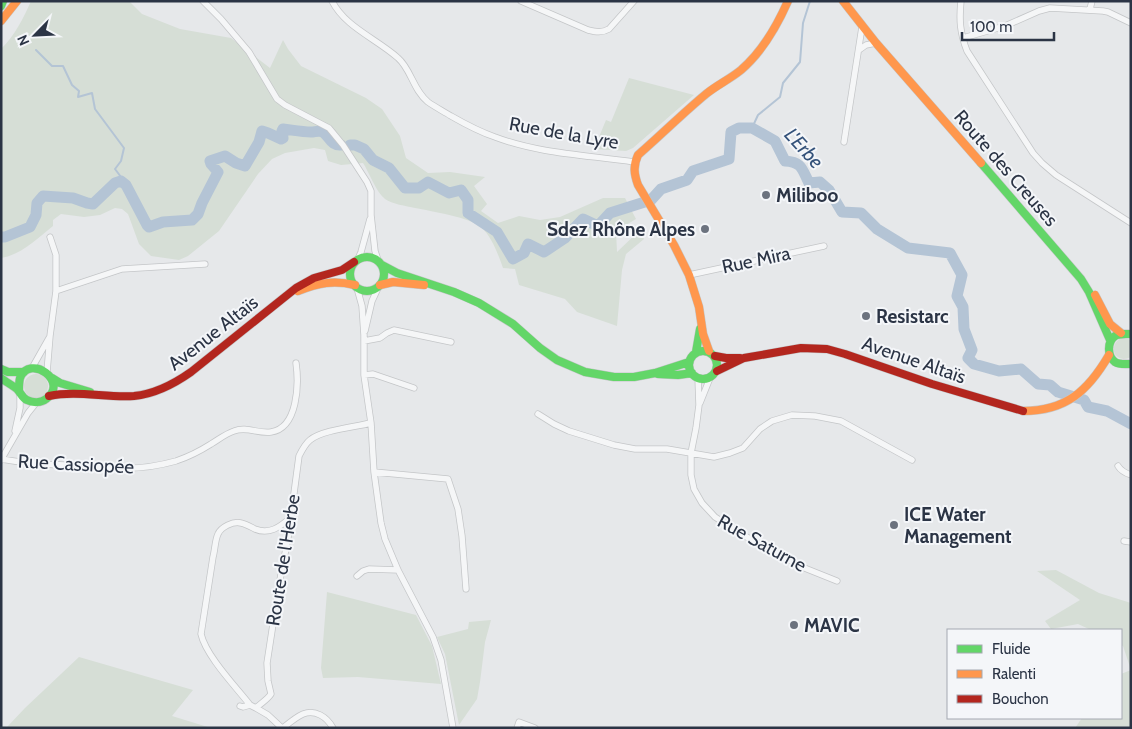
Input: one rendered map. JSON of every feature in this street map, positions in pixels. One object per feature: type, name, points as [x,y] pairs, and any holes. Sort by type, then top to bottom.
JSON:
[{"type":"main road","points":[[1,6],[3,1]]},
{"type":"main road","points":[[1,22],[17,1]]},
{"type":"main road","name":"Rue de la Lyre","points":[[712,354],[705,342],[689,275],[635,177],[634,162],[638,155],[707,94],[747,65],[758,52],[788,1]]},
{"type":"main road","name":"Route des Creuses","points":[[836,1],[862,27],[1081,278],[1110,340]]},
{"type":"main road","name":"Route des Creuses","points":[[843,1],[862,27]]},
{"type":"main road","points":[[438,286],[394,282],[367,291],[362,290],[351,280],[351,268],[356,261],[368,256],[395,272],[438,286],[459,293],[495,312],[556,359],[572,368],[618,378],[654,374],[689,362]]},
{"type":"main road","name":"Avenue Altaïs","points":[[50,396],[57,394],[96,394],[134,396],[165,388],[178,381],[296,288],[320,276],[340,272],[350,267],[356,261]]},
{"type":"main road","points":[[379,286],[384,275],[380,262]]},
{"type":"main road","points":[[1081,278],[1092,290],[1110,324],[1121,333]]},
{"type":"main road","name":"Avenue Altaïs","points":[[288,296],[308,287],[333,282],[356,286]]},
{"type":"main road","points":[[696,352],[701,322]]},
{"type":"main road","points":[[1120,364],[1114,361],[1110,355],[1108,348],[1110,340],[1121,333],[1131,334]]},
{"type":"main road","name":"Avenue Altaïs","points":[[712,354],[726,358],[744,358],[801,348],[827,349],[932,384],[1022,411],[1042,411],[1070,400],[1098,374]]},
{"type":"main road","points":[[654,374],[710,378],[714,375],[718,366],[712,354],[704,350],[696,352],[691,357],[689,369],[695,376]]},
{"type":"main road","points":[[1098,374],[1110,355]]},
{"type":"main road","name":"Avenue Altaïs","points":[[717,370],[744,358]]},
{"type":"main road","points":[[1098,374],[1120,364],[1131,364]]},
{"type":"main road","points":[[1,368],[8,372],[40,368],[50,375],[53,384],[52,391],[50,396],[44,401],[28,402],[19,391],[1,378]]},
{"type":"main road","points":[[19,391],[18,383],[20,377],[28,370]]},
{"type":"main road","name":"Avenue Altaïs","points":[[50,375],[60,383],[96,394]]},
{"type":"street","points":[[203,1],[249,52],[277,98],[286,105],[330,128],[336,135],[371,191],[374,251],[380,262]]},
{"type":"street","name":"Rue de la Lyre","points":[[332,1],[336,8],[350,22],[401,61],[417,90],[424,98],[470,127],[530,148],[634,162]]},
{"type":"street","points":[[521,1],[597,32],[608,29],[634,1]]},
{"type":"street","points":[[961,1],[959,18],[968,51],[1026,142],[1042,163],[1056,175],[1131,223]]},
{"type":"street","points":[[1090,10],[1092,1]]},
{"type":"street","points":[[963,38],[1005,26],[1050,8],[1108,12],[1131,23]]},
{"type":"street","points":[[844,142],[862,27]]},
{"type":"street","points":[[968,51],[970,42],[975,35]]},
{"type":"street","points":[[859,50],[866,45],[876,43]]},
{"type":"street","points":[[356,261],[361,252],[371,215]]},
{"type":"street","points":[[50,238],[56,255],[56,291],[50,336],[50,375]]},
{"type":"street","name":"Rue Mira","points":[[689,275],[824,246]]},
{"type":"street","points":[[56,291],[122,269],[205,264]]},
{"type":"street","points":[[356,286],[362,306],[364,375],[371,423],[380,523],[398,570],[433,637],[446,681],[453,728]]},
{"type":"street","points":[[364,338],[372,301],[379,286]]},
{"type":"street","points":[[364,338],[380,338],[394,330],[451,342]]},
{"type":"street","points":[[28,370],[50,336]]},
{"type":"street","name":"Rue Cassiopée","points":[[1,460],[120,468],[142,467],[176,461],[194,454],[232,431],[243,429],[262,432],[276,431],[287,423],[295,405],[298,376],[296,363]]},
{"type":"street","points":[[364,375],[373,374],[414,388]]},
{"type":"street","name":"Rue Saturne","points":[[695,376],[699,405]]},
{"type":"street","name":"Rue Saturne","points":[[710,378],[699,405],[691,453],[691,475],[694,489],[702,503],[715,517],[743,535],[802,567],[837,581]]},
{"type":"street","points":[[14,436],[20,408],[19,391]]},
{"type":"street","points":[[1,460],[28,413],[36,403]]},
{"type":"street","points":[[538,414],[569,431],[597,440],[635,449],[668,449],[714,457],[743,448],[760,429],[772,421],[792,415],[815,416],[841,420],[912,460]]},
{"type":"street","name":"Route de l'Herbe","points":[[253,707],[268,699],[271,694],[267,663],[288,538],[299,456],[310,440],[320,435],[371,423]]},
{"type":"street","points":[[1118,466],[1120,470],[1131,475]]},
{"type":"street","points":[[374,472],[448,478],[458,509],[466,589]]},
{"type":"street","points":[[290,518],[281,526],[262,531],[237,522],[228,525],[217,535],[201,634],[202,640],[218,665],[253,707],[268,715],[282,728],[303,714],[308,713],[317,713],[324,716],[333,728]]},
{"type":"street","points":[[281,526],[288,538]]},
{"type":"street","points":[[357,576],[369,569],[398,570]]},
{"type":"street","points":[[240,706],[253,707]]},
{"type":"street","points":[[516,728],[519,722],[536,728]]},
{"type":"shaded area","points":[[31,1],[129,1],[142,14],[180,29],[231,38],[270,68],[283,40],[301,66],[366,98],[382,109],[400,136],[406,158],[428,173],[450,172],[485,177],[474,186],[487,204],[481,211],[498,223],[519,216],[540,220],[560,217],[603,198],[625,198],[636,219],[616,231],[617,252],[639,231],[644,239],[626,254],[622,270],[617,326],[577,312],[565,299],[519,285],[515,269],[503,268],[497,252],[485,231],[476,224],[450,215],[403,206],[388,201],[379,192],[363,163],[341,165],[328,161],[325,150],[314,148],[285,153],[272,159],[258,174],[219,231],[188,256],[179,260],[151,256],[139,244],[128,214],[122,209],[115,208],[100,215],[84,217],[61,214],[53,220],[53,226],[29,245],[1,258],[1,49],[18,27]]},
{"type":"shaded area","points":[[629,78],[694,95],[633,148],[626,151],[594,149],[606,120],[611,122]]},
{"type":"shaded area","points":[[1121,338],[1131,340],[1131,357],[1121,359],[1115,354],[1114,345]]},
{"type":"shaded area","points":[[36,374],[41,375],[47,381],[47,391],[41,397],[36,398],[31,397],[25,391],[24,386],[25,381],[31,375]]},
{"type":"shaded area","points":[[1056,570],[1099,593],[1131,603],[1131,670],[1122,646],[1122,629],[1089,629],[1078,624],[1051,629],[1045,621],[1080,600],[1037,571]]},
{"type":"shaded area","points":[[327,592],[416,615],[432,646],[441,684],[358,677],[323,678],[321,668]]},
{"type":"shaded area","points":[[491,620],[485,642],[477,699],[459,725],[445,654],[437,637],[468,629],[469,622]]},
{"type":"shaded area","points":[[79,657],[193,690],[172,716],[211,728],[1,728],[1,726],[7,727]]},
{"type":"shaded area","points":[[1131,670],[1131,728],[1075,728],[1081,719],[1122,719],[1122,674]]},
{"type":"waterway","points":[[752,128],[758,115],[780,97],[783,83],[800,62],[803,23],[810,1]]},
{"type":"waterway","points":[[36,50],[52,66],[63,66],[72,85],[79,91],[78,97],[92,93],[95,109],[124,148],[121,161],[115,169],[121,177],[121,181]]},
{"type":"waterway","name":"L'Erbe","points":[[350,145],[364,149],[373,160],[389,168],[405,188],[419,188],[428,182],[449,193],[461,190],[468,200],[468,213],[497,232],[513,259],[524,253],[528,244],[544,252],[565,238],[583,219],[598,226],[610,213],[651,200],[661,189],[687,180],[693,171],[729,159],[731,132],[739,128],[752,128],[775,141],[785,161],[795,163],[801,167],[809,183],[820,182],[829,190],[842,212],[861,213],[877,229],[908,248],[950,253],[962,275],[957,296],[963,307],[964,329],[972,350],[968,358],[974,364],[999,371],[1021,369],[1038,384],[1050,385],[1058,392],[1084,400],[1088,407],[1107,411],[1131,424]]},
{"type":"waterway","name":"L'Erbe","points":[[1,237],[30,227],[36,215],[37,203],[43,196],[73,198],[93,204],[115,183],[121,181],[126,185],[149,227],[163,222],[192,220],[198,214],[218,172],[210,161],[225,156],[245,166],[259,142],[262,131],[281,139],[283,138],[283,129],[308,132],[320,131],[335,144],[341,145]]},
{"type":"traffic: fast","points":[[1,6],[3,1]]},
{"type":"traffic: fast","points":[[981,163],[1081,279],[1089,292],[1110,340]]},
{"type":"traffic: fast","points":[[367,257],[374,258],[379,262],[383,267],[384,274],[383,281],[379,286],[374,290],[367,291],[360,290],[355,286],[351,281],[350,274],[351,267],[355,262],[360,258],[367,257]]},
{"type":"traffic: fast","points":[[382,265],[397,273],[454,292],[479,303],[513,324],[557,360],[585,372],[614,377],[634,377],[655,373],[689,362]]},
{"type":"traffic: fast","points":[[696,352],[700,329]]},
{"type":"traffic: fast","points":[[1131,334],[1115,336],[1109,345],[1110,356],[1115,362],[1131,364]]},
{"type":"traffic: fast","points":[[703,351],[713,355],[717,365],[713,375],[703,379],[693,375],[689,365],[693,355],[703,351]]},
{"type":"traffic: fast","points":[[1,378],[17,389],[25,399],[34,402],[46,399],[52,392],[53,385],[51,378],[46,373],[32,368],[25,371],[20,378],[19,390]]},
{"type":"traffic: fast","points":[[1,369],[8,372],[24,372]]},
{"type":"traffic: fast","points":[[658,374],[678,375],[692,373]]},
{"type":"traffic: fast","points":[[52,378],[60,383],[90,392]]},
{"type":"traffic: slow","points":[[1,21],[17,1]]},
{"type":"traffic: slow","points":[[709,351],[703,334],[699,307],[689,275],[674,245],[638,185],[635,163],[638,155],[689,109],[710,91],[749,63],[768,38],[788,1]]},
{"type":"traffic: slow","points":[[843,1],[876,43],[981,163]]},
{"type":"traffic: slow","points":[[380,285],[393,282],[424,285]]},
{"type":"traffic: slow","points":[[298,291],[326,283],[355,285]]},
{"type":"traffic: slow","points":[[1095,295],[1110,324],[1121,333]]},
{"type":"traffic: slow","points":[[1023,411],[1052,407],[1074,397],[1093,379],[1109,355]]},
{"type":"traffic: jam","points":[[49,396],[60,394],[134,396],[164,388],[191,372],[296,288],[314,278],[342,270],[354,262]]},
{"type":"traffic: jam","points":[[717,371],[744,358],[801,348],[827,349],[932,384],[1023,411]]},
{"type":"traffic: jam","points":[[715,356],[740,358]]},
{"type":"place","name":"Miliboo","points":[[766,195]]},
{"type":"place","name":"Sdez Rhône Alpes","points":[[705,229]]},
{"type":"place","name":"Resistarc","points":[[866,316]]},
{"type":"place","name":"ICE Water Management","points":[[894,525]]},
{"type":"place","name":"MAVIC","points":[[794,625]]}]
